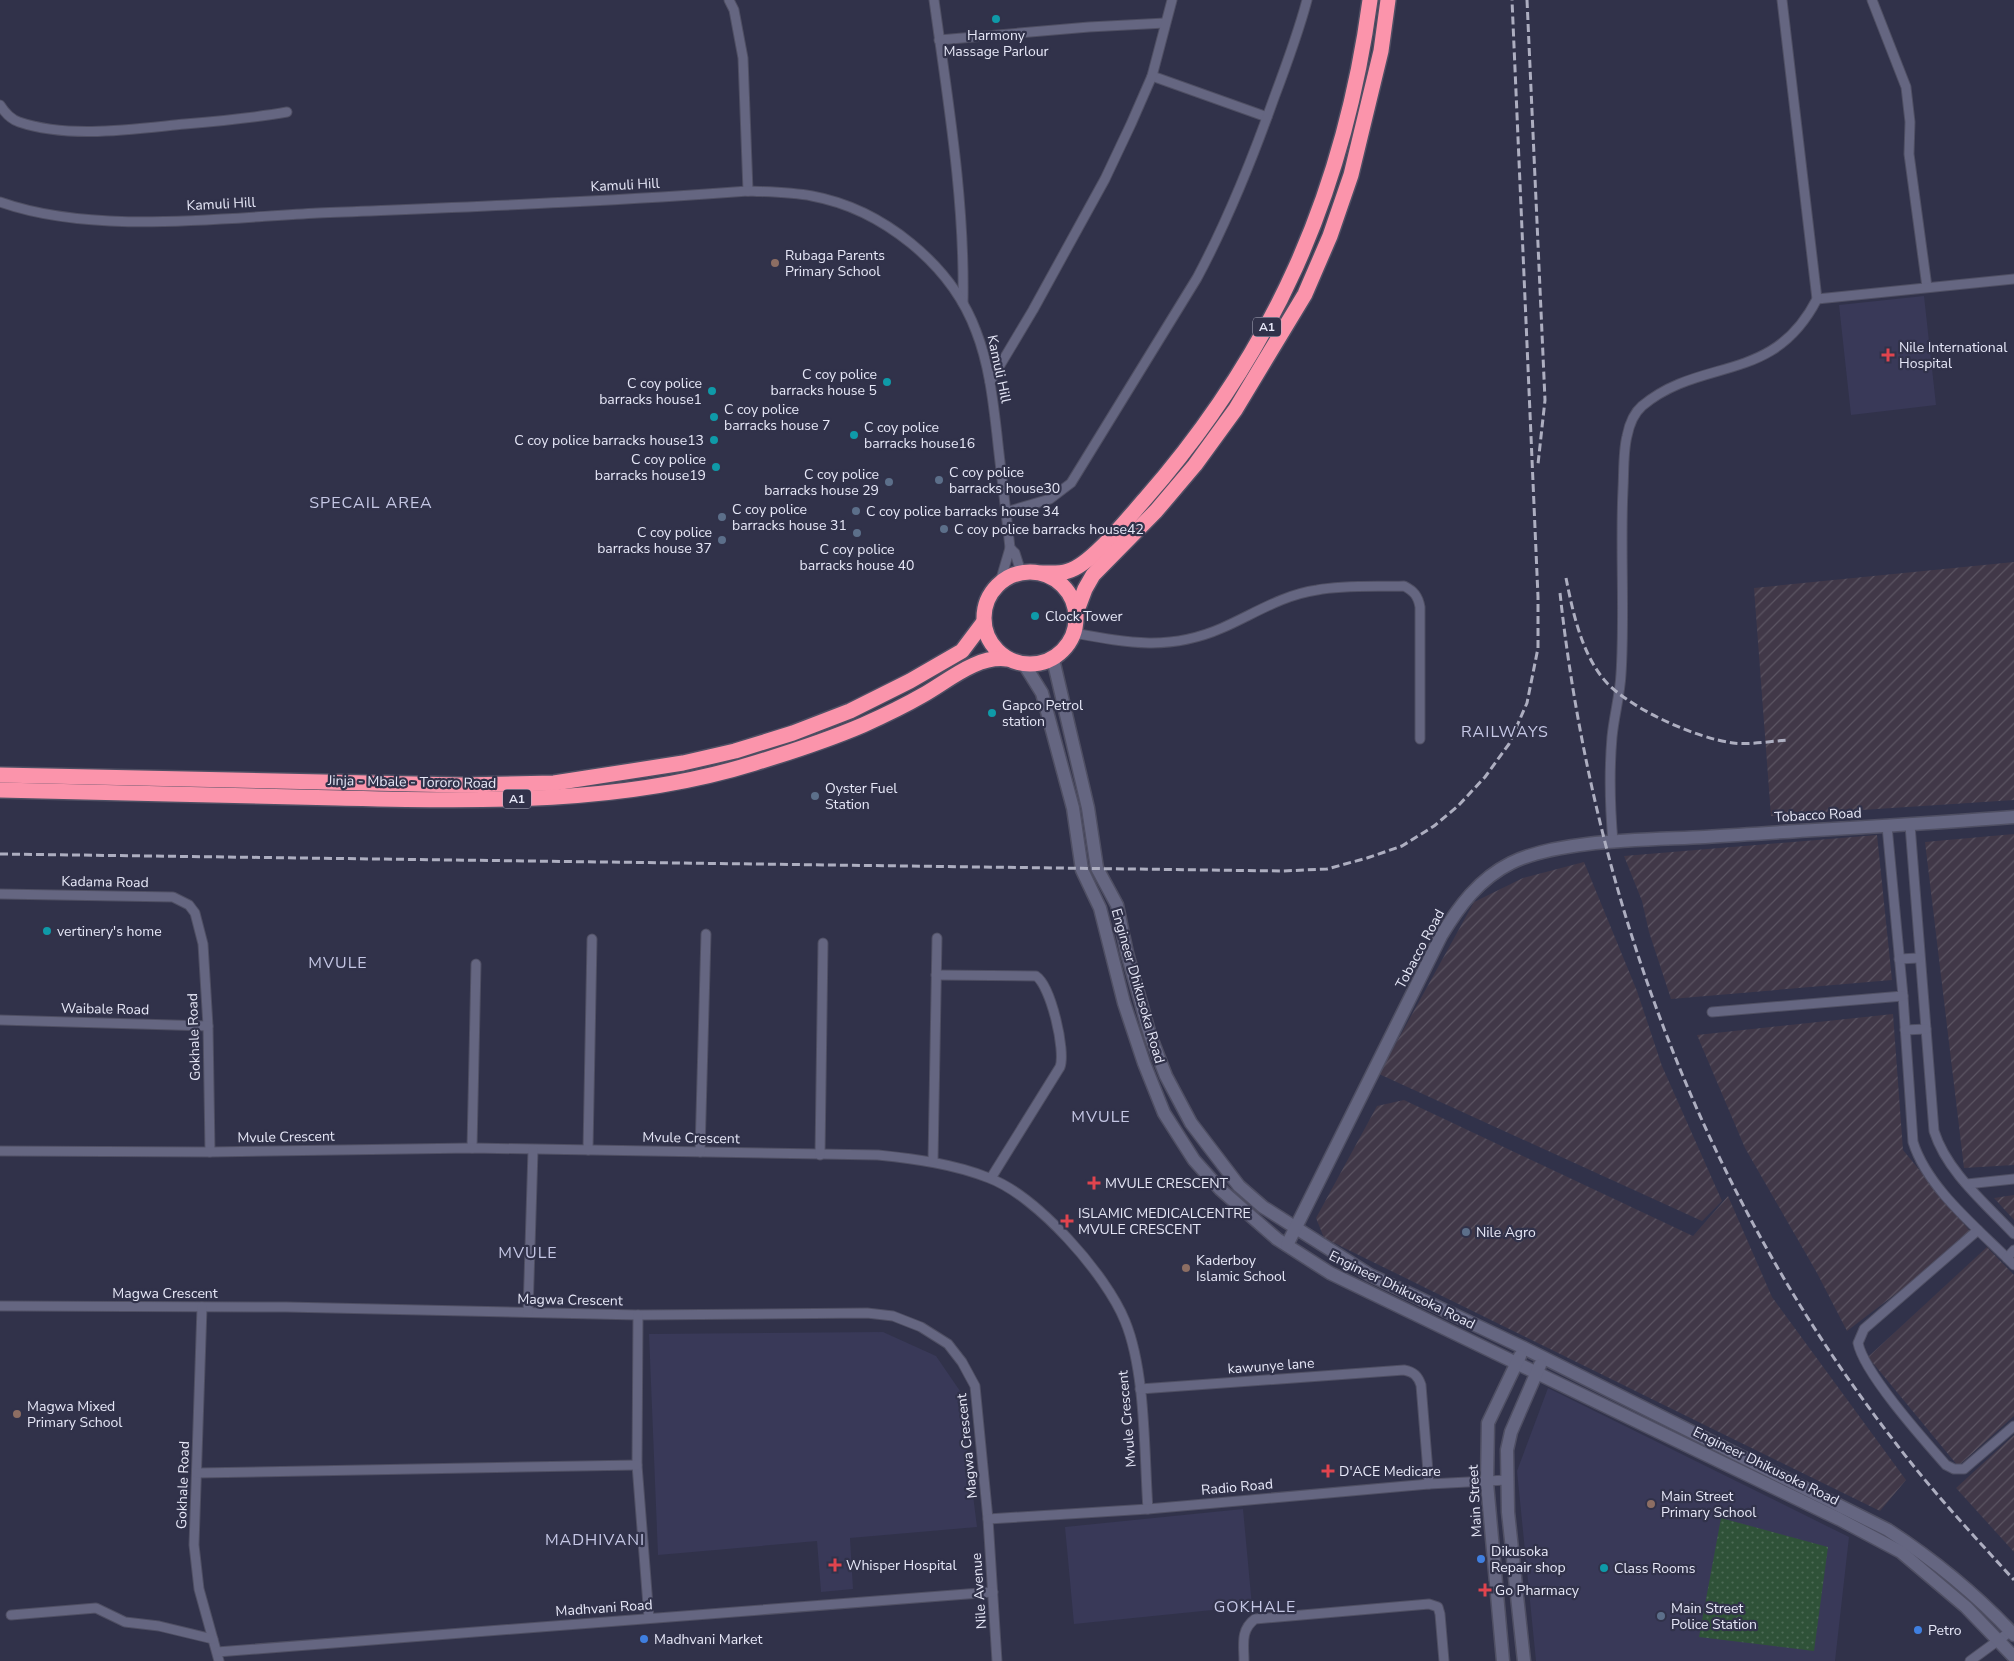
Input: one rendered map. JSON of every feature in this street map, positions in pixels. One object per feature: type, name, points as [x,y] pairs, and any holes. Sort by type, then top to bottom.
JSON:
[{"type":"highway","name":"A1","points":[[1370,0],[1359,72],[1349,117],[1330,184],[1286,291],[1256,348],[1204,425],[1163,478],[1124,523],[1083,564],[1066,572],[1021,572],[1000,582],[990,594],[984,608],[983,624],[987,638],[995,650],[1007,659],[1024,664],[1039,664],[1053,659],[1069,643],[1074,632],[1076,613],[1085,589],[1093,575],[1156,511],[1195,465],[1229,418],[1305,294],[1330,236],[1351,175],[1381,51],[1388,0]]},
{"type":"highway","points":[[1042,573],[1061,584],[1074,602],[1076,613]]},
{"type":"highway","name":"Jinja - Mbale - Tororo Road","points":[[0,775],[461,785],[572,780],[683,762],[735,751],[793,734],[850,711],[910,681],[962,651],[983,624]]},
{"type":"highway","name":"Jinja - Mbale - Tororo Road","points":[[0,790],[466,800],[560,798],[623,790],[688,780],[747,766],[803,748],[862,725],[922,696],[976,664],[996,658],[1007,659]]},
{"type":"street","points":[[729,0],[734,10],[743,58],[748,191]]},
{"type":"street","points":[[934,0],[953,128],[964,250],[963,303]]},
{"type":"street","points":[[990,382],[1033,310],[1105,179],[1152,76],[1172,0]]},
{"type":"street","points":[[1006,512],[1038,504],[1061,492],[1071,483],[1215,244],[1267,117],[1290,55],[1307,0]]},
{"type":"street","points":[[1614,842],[1611,816],[1612,737],[1621,673],[1622,513],[1626,438],[1631,423],[1640,408],[1657,396],[1677,386],[1745,364],[1780,346],[1794,334],[1808,316],[1817,299],[1782,0]]},
{"type":"street","points":[[1872,0],[1906,87],[1910,122],[1908,154],[1927,287]]},
{"type":"street","points":[[939,40],[1089,27],[1165,24]]},
{"type":"street","points":[[1152,76],[1267,117]]},
{"type":"street","points":[[0,105],[6,114],[20,122],[74,131],[151,127],[287,112]]},
{"type":"street","name":"Kamuli Hill","points":[[0,202],[40,213],[114,221],[439,208],[748,191],[788,192],[814,196],[849,207],[881,223],[925,256],[963,303],[976,330],[990,382],[1010,548],[1000,582]]},
{"type":"street","points":[[1817,299],[2014,279]]},
{"type":"street","name":"Kamuli Hill","points":[[1010,548],[1015,553],[1021,572]]},
{"type":"street","points":[[1074,632],[1147,645],[1170,643],[1209,633],[1274,602],[1317,590],[1404,586],[1412,590],[1418,599],[1420,607],[1420,739]]},
{"type":"street","name":"Engineer Dhikusoka Road","points":[[1053,659],[1088,808],[1097,868],[1117,905],[1138,994],[1150,1035],[1166,1076],[1191,1124],[1227,1173],[1239,1186],[1263,1207],[1370,1275],[1524,1348],[1888,1530],[1931,1559],[1965,1586],[2012,1633]]},
{"type":"street","name":"Engineer Dhikusoka Road","points":[[1024,664],[1042,693],[1072,808],[1082,870],[1100,908],[1124,1003],[1156,1095],[1177,1135],[1194,1160],[1249,1216],[1287,1245],[1330,1273],[1871,1534],[1901,1552],[1944,1586],[2014,1657]]},
{"type":"street","name":"Tobacco Road","points":[[1287,1245],[1294,1227],[1441,936],[1474,889],[1511,863],[1534,854],[1566,847],[1614,842],[2014,817]]},
{"type":"street","points":[[1910,825],[1934,1131],[1939,1146],[1948,1162],[2014,1234]]},
{"type":"street","points":[[1887,826],[1903,996],[1913,1142],[1919,1160],[1932,1178],[1978,1230],[2014,1265]]},
{"type":"street","name":"Kadama Road","points":[[0,894],[173,897],[189,905],[198,922]]},
{"type":"street","name":"Gokhale Road","points":[[198,922],[203,944],[208,1026],[210,1152]]},
{"type":"street","points":[[700,1152],[706,934]]},
{"type":"street","points":[[933,1161],[936,938]]},
{"type":"street","points":[[588,1150],[592,939]]},
{"type":"street","points":[[820,1155],[823,943]]},
{"type":"street","points":[[1899,959],[1919,958]]},
{"type":"street","points":[[472,1148],[476,964]]},
{"type":"street","points":[[936,975],[1036,976],[1047,991],[1056,1022],[1062,1049],[1060,1067],[991,1178]]},
{"type":"street","points":[[1712,1012],[1903,996]]},
{"type":"street","name":"Waibale Road","points":[[0,1020],[208,1026]]},
{"type":"street","points":[[1905,1030],[1926,1029]]},
{"type":"street","name":"Mvule Crescent","points":[[0,1151],[210,1152],[472,1148],[878,1155],[933,1161],[991,1178],[1018,1195],[1053,1223],[1084,1256],[1105,1286],[1125,1321],[1140,1389],[1148,1509]]},
{"type":"street","points":[[528,1312],[533,1150]]},
{"type":"street","points":[[1967,1184],[2014,1179]]},
{"type":"street","points":[[1978,1230],[1864,1329],[1858,1343],[1868,1366],[1888,1394],[1946,1465],[1954,1469],[1964,1469],[2014,1426]]},
{"type":"street","points":[[2007,1258],[2014,1250]]},
{"type":"street","name":"Magwa Crescent","points":[[0,1306],[202,1307],[638,1315],[867,1313],[893,1316],[921,1327],[948,1344],[962,1362],[975,1386],[988,1519]]},
{"type":"street","name":"Gokhale Road","points":[[202,1307],[194,1545],[199,1589],[218,1657]]},
{"type":"street","points":[[638,1315],[637,1465],[649,1618]]},
{"type":"street","name":"Main Street","points":[[1503,1661],[1487,1482],[1488,1423],[1524,1348]]},
{"type":"street","points":[[1524,1661],[1507,1480],[1507,1450],[1511,1432],[1542,1358]]},
{"type":"street","name":"kawunye lane","points":[[1140,1389],[1404,1370],[1418,1376],[1421,1385],[1429,1484]]},
{"type":"street","points":[[197,1473],[637,1465]]},
{"type":"street","name":"Radio Road","points":[[988,1519],[1148,1509],[1429,1484],[1507,1480]]},
{"type":"street","name":"Nile Avenue","points":[[988,1519],[997,1661]]},
{"type":"street","name":"Madhvani Road","points":[[218,1657],[649,1618],[993,1592]]},
{"type":"street","points":[[1244,1661],[1244,1633],[1248,1625],[1255,1620],[1429,1604],[1438,1607],[1440,1614],[1444,1661]]},
{"type":"street","points":[[11,1615],[96,1608],[125,1622],[159,1626],[212,1639]]},
{"type":"street","points":[[1970,1661],[2012,1633]]},
{"type":"shaded area","name":"Nile International Hospital","points":[[1924,296],[1936,405],[1851,415],[1839,305]]},
{"type":"shaded area","points":[[2014,562],[2014,800],[1771,816],[1754,588]]},
{"type":"shaded area","points":[[2014,834],[2014,1165],[1964,1168],[1925,842]]},
{"type":"shaded area","points":[[1877,835],[1892,980],[1671,999],[1649,932],[1642,901],[1624,856]]},
{"type":"shaded area","points":[[1584,862],[1637,991],[1662,1066],[1722,1201],[1702,1221],[1379,1074],[1474,902],[1523,878]]},
{"type":"shaded area","points":[[1893,1014],[1903,1150],[1973,1235],[1847,1331],[1817,1273],[1745,1148],[1697,1035]]},
{"type":"shaded area","points":[[1404,1100],[1693,1236],[1728,1196],[1772,1297],[1906,1480],[1880,1511],[1324,1238],[1316,1218],[1377,1106]]},
{"type":"shaded area","points":[[2014,1195],[2014,1220],[1994,1198]]},
{"type":"shaded area","points":[[1987,1247],[2014,1275],[2014,1416],[1958,1466],[1868,1357]]},
{"type":"shaded area","points":[[883,1332],[936,1356],[960,1391],[977,1527],[850,1538],[853,1589],[821,1592],[817,1541],[658,1555],[649,1334]]},
{"type":"shaded area","name":"Main Street Primary School","points":[[1548,1388],[1849,1537],[1835,1661],[1536,1661],[1517,1471]]},
{"type":"shaded area","points":[[2014,1435],[2014,1552],[1956,1488]]},
{"type":"shaded area","points":[[1243,1509],[1252,1606],[1074,1624],[1065,1527]]},
{"type":"green space","points":[[1721,1518],[1828,1547],[1814,1651],[1699,1637]]},
{"type":"railway","points":[[0,854],[1283,871],[1327,869],[1402,846],[1434,826],[1458,806],[1485,777],[1509,744],[1527,703],[1538,648],[1538,597],[1512,0]]},
{"type":"railway","points":[[1527,0],[1545,400],[1538,464]]},
{"type":"railway","points":[[1566,578],[1575,619],[1585,647],[1598,672],[1618,693],[1649,713],[1666,721],[1718,740],[1746,744],[1789,740]]},
{"type":"railway","points":[[1560,593],[1576,707],[1600,820],[1630,931],[1669,1040],[1714,1146],[1767,1249],[1827,1347],[1908,1459],[1952,1512],[2014,1580]]},
{"type":"place","name":"Harmony Massage Parlour","points":[[996,19]]},
{"type":"place","name":"Rubaga Parents Primary School","points":[[775,263]]},
{"type":"place","name":"Nile International Hospital","points":[[1888,355]]},
{"type":"place","name":"C coy police barracks house 5","points":[[887,382]]},
{"type":"place","name":"C coy police barracks house1","points":[[712,391]]},
{"type":"place","name":"C coy police barracks house 7","points":[[714,417]]},
{"type":"place","name":"C coy police barracks house16","points":[[854,435]]},
{"type":"place","name":"C coy police barracks house13","points":[[714,440]]},
{"type":"place","name":"C coy police barracks house19","points":[[716,467]]},
{"type":"place","name":"C coy police barracks house30","points":[[939,480]]},
{"type":"place","name":"C coy police barracks house 29","points":[[889,482]]},
{"type":"place","name":"C coy police barracks house 34","points":[[856,511]]},
{"type":"place","name":"C coy police barracks house 31","points":[[722,517]]},
{"type":"place","name":"C coy police barracks house42","points":[[944,529]]},
{"type":"place","name":"C coy police barracks house 40","points":[[857,533]]},
{"type":"place","name":"C coy police barracks house 37","points":[[722,540]]},
{"type":"place","name":"Clock Tower","points":[[1035,616]]},
{"type":"place","name":"Gapco Petrol station","points":[[992,713]]},
{"type":"place","name":"Oyster Fuel Station","points":[[815,796]]},
{"type":"place","name":"vertinery's home","points":[[47,931]]},
{"type":"place","name":"MVULE CRESCENT","points":[[1094,1183]]},
{"type":"place","name":"ISLAMIC MEDICALCENTRE MVULE CRESCENT","points":[[1067,1221]]},
{"type":"place","name":"Nile Agro","points":[[1466,1232]]},
{"type":"place","name":"Kaderboy Islamic School","points":[[1186,1268]]},
{"type":"place","name":"Magwa Mixed Primary School","points":[[17,1414]]},
{"type":"place","name":"D'ACE Medicare","points":[[1328,1471]]},
{"type":"place","name":"Main Street Primary School","points":[[1651,1504]]},
{"type":"place","name":"Dikusoka Repair shop","points":[[1481,1559]]},
{"type":"place","name":"Whisper Hospital","points":[[835,1565]]},
{"type":"place","name":"Class Rooms","points":[[1604,1568]]},
{"type":"place","name":"Go Pharmacy","points":[[1485,1590]]},
{"type":"place","name":"Main Street Police Station","points":[[1661,1616]]},
{"type":"place","name":"Petro","points":[[1918,1630]]},
{"type":"place","name":"Madhvani Market","points":[[644,1639]]},
{"type":"district","name":"SPECAIL AREA","points":[[371,503]]},
{"type":"district","name":"RAILWAYS","points":[[1505,732]]},
{"type":"district","name":"MVULE","points":[[338,963]]},
{"type":"district","name":"MVULE","points":[[1101,1117]]},
{"type":"district","name":"MVULE","points":[[528,1253]]},
{"type":"district","name":"MADHIVANI","points":[[595,1540]]},
{"type":"district","name":"GOKHALE","points":[[1255,1607]]}]
